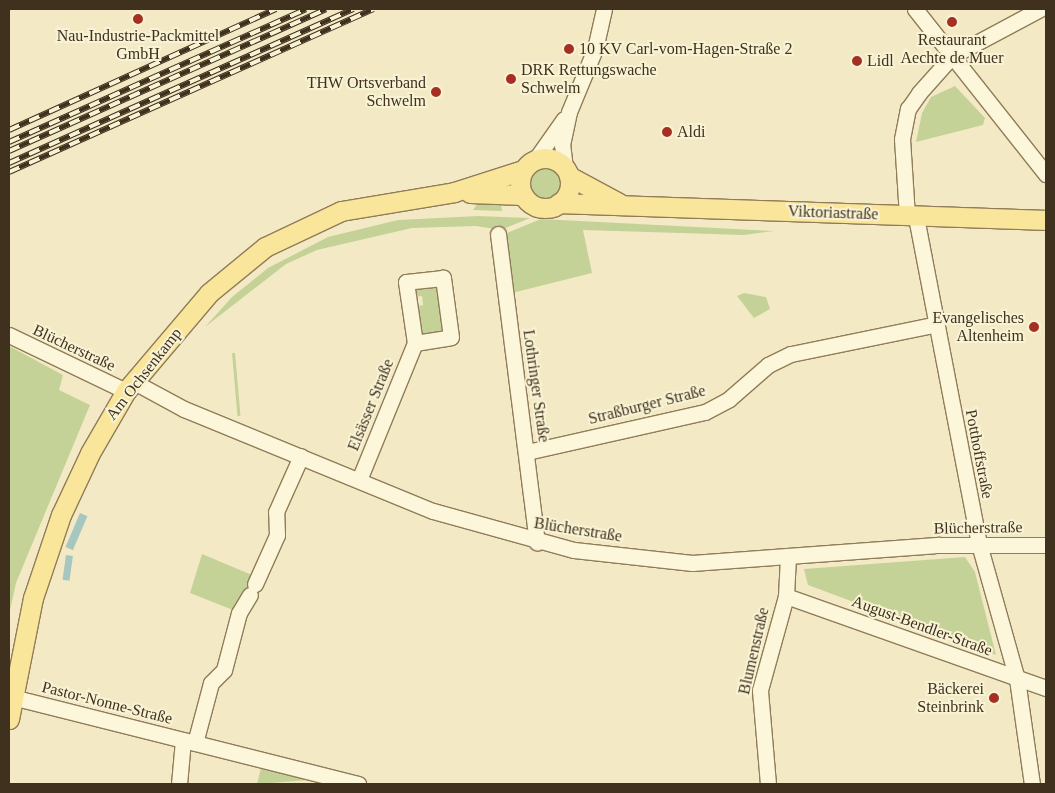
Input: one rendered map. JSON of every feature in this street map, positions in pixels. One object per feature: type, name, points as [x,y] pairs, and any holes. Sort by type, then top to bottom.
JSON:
[{"type":"main road","points":[[552,159],[567,172],[568,191],[559,203],[539,207],[523,195],[520,182],[529,164],[552,159]]},
{"type":"main road","name":"Am Ochsenkamp","points":[[9,719],[24,634],[52,538],[90,452],[130,387],[209,293],[265,247],[341,211],[454,192],[529,164]]},
{"type":"main road","name":"Viktoriastraße","points":[[567,172],[620,203]]},
{"type":"main road","name":"Am Ochsenkamp","points":[[454,192],[523,195]]},
{"type":"main road","name":"Viktoriastraße","points":[[559,203],[620,203],[1043,221]]},
{"type":"street","points":[[567,172],[562,144],[570,112],[595,50],[604,9]]},
{"type":"street","points":[[915,9],[1046,174]]},
{"type":"street","points":[[952,56],[1040,9]]},
{"type":"street","name":"Potthoffstraße","points":[[952,56],[919,93],[906,118],[902,146],[911,216],[936,324],[979,544],[1017,679],[1032,784]]},
{"type":"street","points":[[529,164],[570,112]]},
{"type":"street","name":"Lothringer Straße","points":[[498,234],[538,543]]},
{"type":"street","name":"Elsässer Straße","points":[[359,480],[414,343],[406,282],[443,278],[451,337],[414,343]]},
{"type":"street","name":"Straßburger Straße","points":[[527,452],[705,412],[729,399],[768,365],[791,354],[936,324]]},
{"type":"street","name":"Blücherstraße","points":[[9,335],[130,387],[433,511],[538,543],[692,563],[979,544],[1046,545]]},
{"type":"street","points":[[179,784],[189,741],[211,683],[224,670],[239,614],[253,590],[276,535],[276,512],[301,456]]},
{"type":"street","name":"Blumenstraße","points":[[768,784],[760,690],[786,596],[788,556]]},
{"type":"street","name":"August-Bendler-Straße","points":[[786,596],[1046,688]]},
{"type":"street","name":"Pastor-Nonne-Straße","points":[[12,697],[358,784]]},
{"type":"green space","points":[[955,86],[985,118],[983,125],[916,142],[922,113],[931,97]]},
{"type":"green space","points":[[545,166],[552,167],[557,171],[561,176],[561,190],[557,195],[552,199],[545,200],[538,199],[533,195],[529,190],[528,183],[529,176],[533,171],[538,167]]},
{"type":"green space","points":[[500,197],[502,211],[473,210],[480,200]]},
{"type":"green space","points":[[478,216],[530,218],[501,230],[476,226],[412,228],[317,250],[286,264],[205,327],[232,297],[268,268],[328,237],[398,220]]},
{"type":"green space","points":[[541,219],[774,231],[744,235],[583,230],[592,273],[512,293],[502,235]]},
{"type":"green space","points":[[418,286],[437,286],[442,332],[419,338],[414,307],[423,305],[422,296],[413,297]]},
{"type":"green space","points":[[744,293],[766,297],[770,309],[754,318],[737,296]]},
{"type":"green space","points":[[9,346],[63,375],[59,390],[90,405],[16,583],[9,615]]},
{"type":"green space","points":[[232,353],[235,353],[240,416],[238,416]]},
{"type":"green space","points":[[202,554],[252,575],[248,592],[233,610],[190,593]]},
{"type":"green space","points":[[965,557],[975,572],[996,655],[808,585],[804,569]]},
{"type":"green space","points":[[262,768],[309,780],[257,784]]},
{"type":"water","points":[[80,513],[87,516],[73,550],[66,547]]},
{"type":"water","points":[[66,555],[73,556],[69,581],[63,580]]},
{"type":"railway","points":[[9,130],[276,9]]},
{"type":"railway","points":[[9,142],[306,9]]},
{"type":"railway","points":[[9,151],[326,9]]},
{"type":"railway","points":[[9,163],[353,9]]},
{"type":"railway","points":[[9,172],[373,9]]},
{"type":"place","name":"Nau-Industrie-Packmittel GmbH","points":[[138,19]]},
{"type":"place","name":"Restaurant Aechte de Muer","points":[[952,22]]},
{"type":"place","name":"10 KV Carl-vom-Hagen-Straße 2","points":[[569,49]]},
{"type":"place","name":"Lidl","points":[[857,61]]},
{"type":"place","name":"DRK Rettungswache Schwelm","points":[[511,79]]},
{"type":"place","name":"THW Ortsverband Schwelm","points":[[436,92]]},
{"type":"place","name":"Aldi","points":[[667,132]]},
{"type":"place","name":"Evangelisches Altenheim","points":[[1034,327]]},
{"type":"place","name":"Bäckerei Steinbrink","points":[[994,698]]}]
